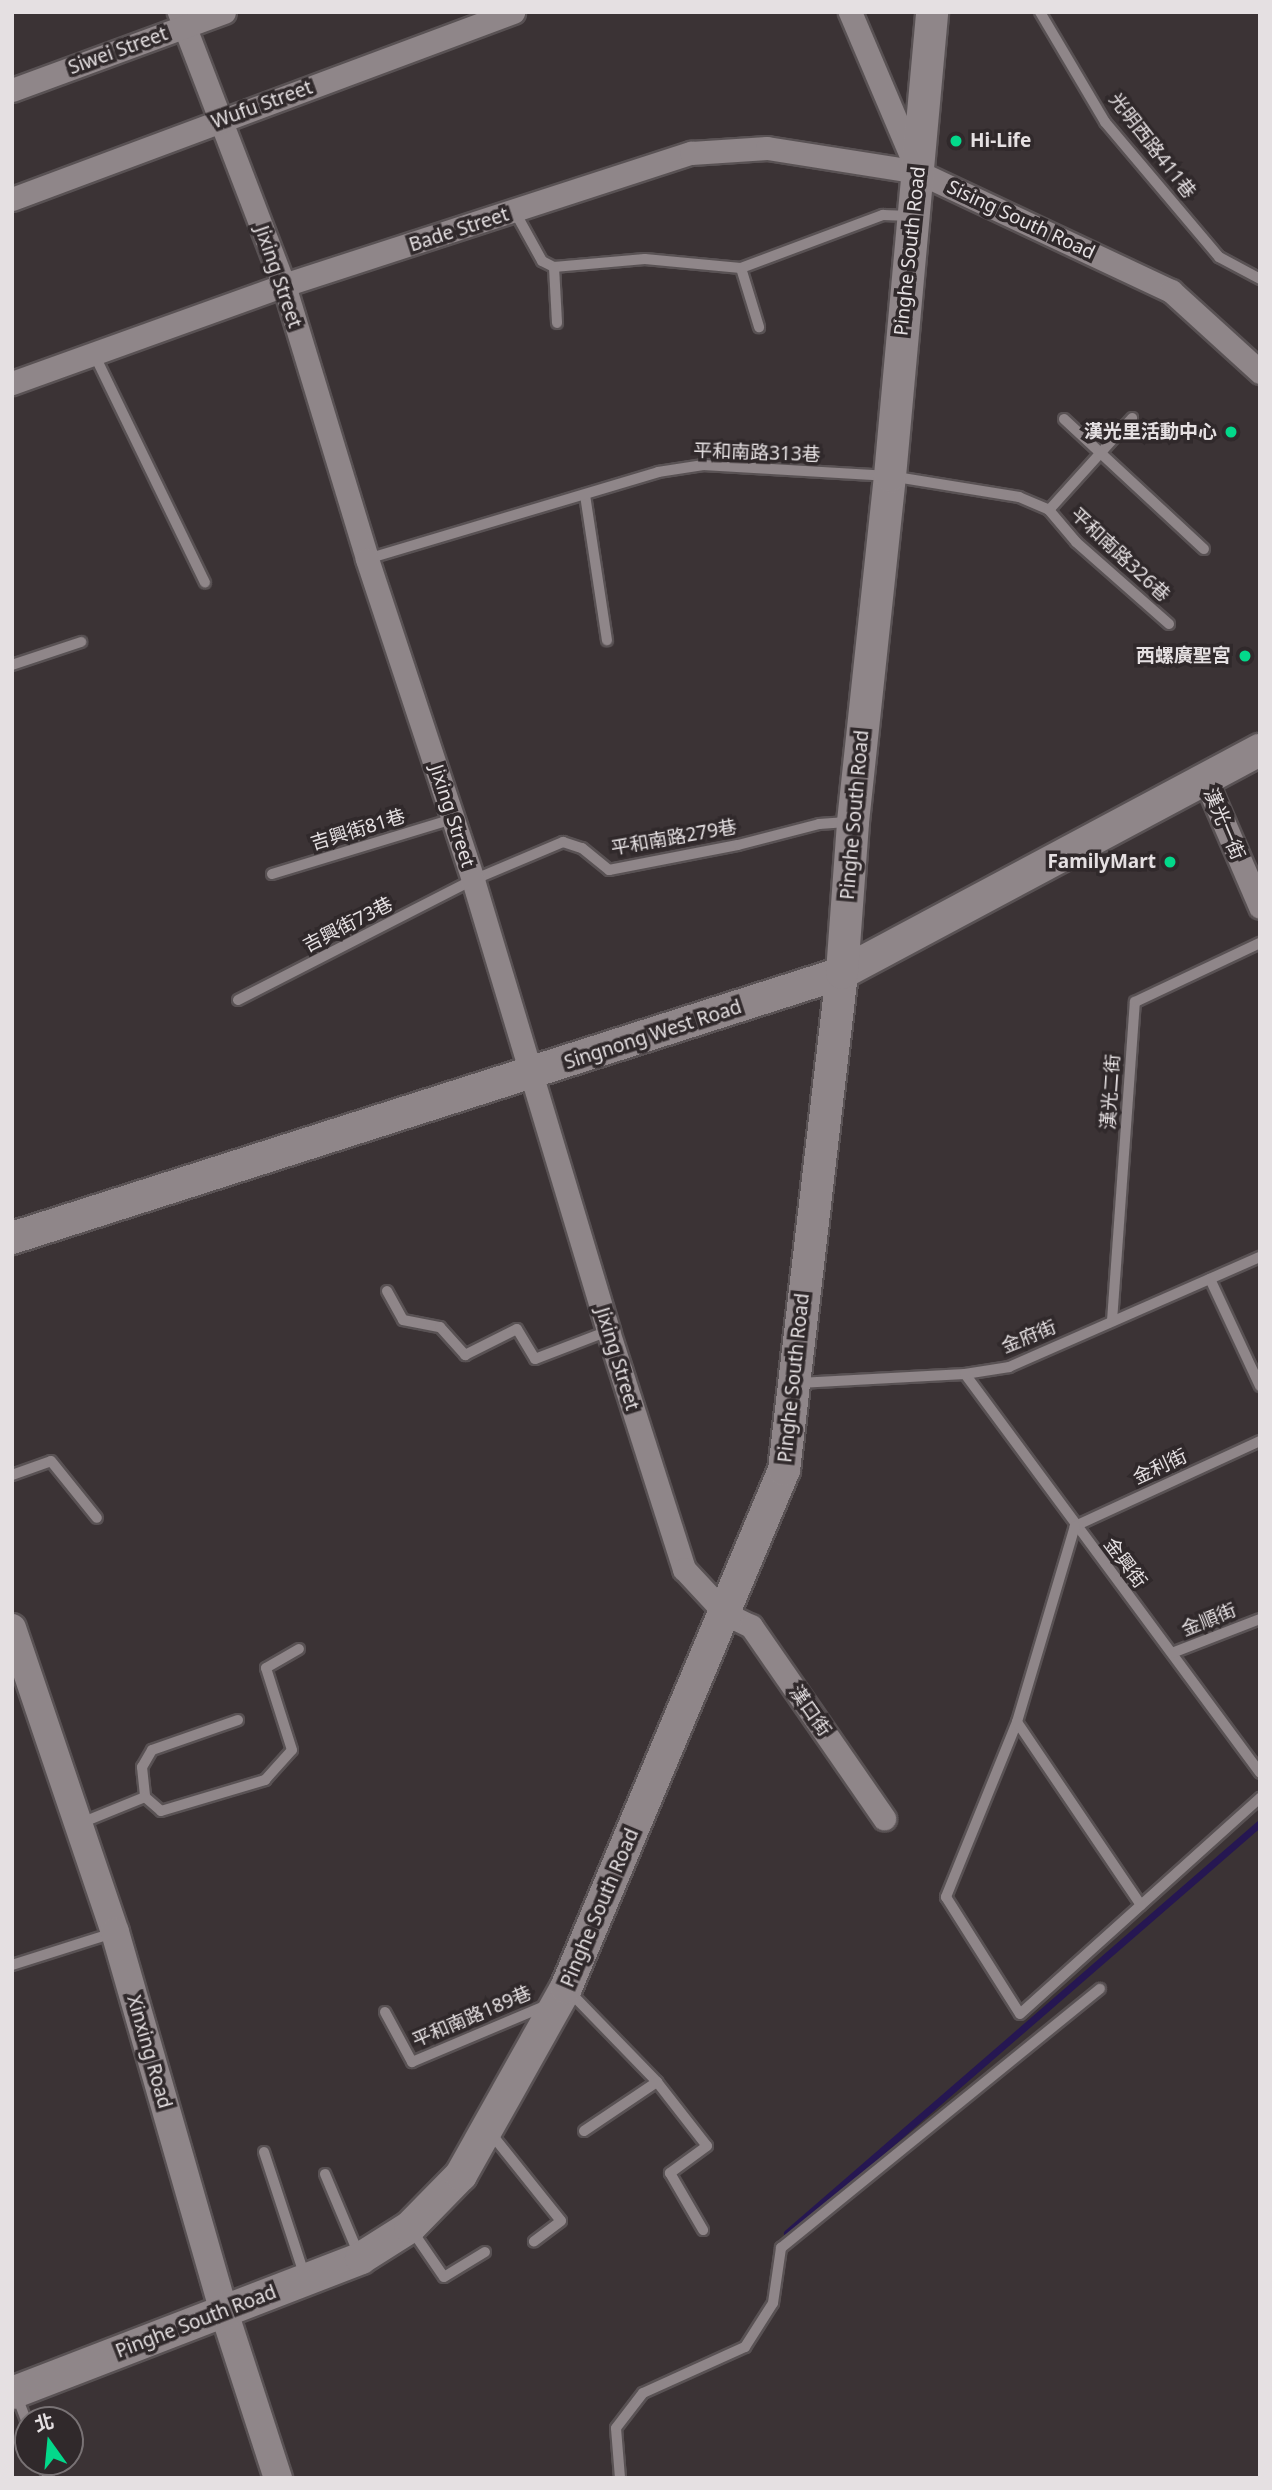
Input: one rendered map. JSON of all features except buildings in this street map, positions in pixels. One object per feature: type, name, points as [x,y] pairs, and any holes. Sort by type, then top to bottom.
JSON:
[{"type":"main road","name":"Pinghe South Road","points":[[14,2392],[360,2258],[410,2227],[461,2175],[563,1994],[726,1614],[784,1470],[842,973],[853,822],[890,476],[932,12]]},
{"type":"main road","name":"Singnong West Road","points":[[12,1238],[842,973],[1260,750]]},
{"type":"street","name":"Siwei Street","points":[[12,89],[182,19],[224,12]]},
{"type":"street","name":"Wufu Street","points":[[12,199],[513,12]]},
{"type":"street","points":[[850,12],[918,172]]},
{"type":"street","name":"Jixing Street","points":[[182,19],[284,285],[367,559],[473,880],[608,1331],[684,1569],[726,1614]]},
{"type":"street","name":"Bade Street","points":[[12,383],[284,285],[691,153],[767,148],[918,172]]},
{"type":"street","name":"Sising South Road","points":[[918,172],[1171,291],[1260,372]]},
{"type":"street","name":"漢光一街","points":[[1205,779],[1260,907]]},
{"type":"street","name":"漢口街","points":[[726,1614],[751,1626],[884,1818]]},
{"type":"street","name":"Xinxing Road","points":[[12,1628],[115,1932],[224,2312],[278,2478]]},
{"type":"lane","name":"光明西路411巷","points":[[1040,12],[1105,122],[1219,257],[1260,279]]},
{"type":"lane","points":[[515,212],[542,261],[554,267],[645,259],[741,268],[883,215],[912,216]]},
{"type":"lane","points":[[554,267],[557,323]]},
{"type":"lane","points":[[741,268],[759,327]]},
{"type":"lane","points":[[94,354],[205,583]]},
{"type":"lane","name":"平和南路326巷","points":[[1049,510],[1132,418]]},
{"type":"lane","points":[[1064,419],[1204,549]]},
{"type":"lane","name":"平和南路313巷","points":[[367,559],[658,472],[703,465],[890,476]]},
{"type":"lane","name":"平和南路326巷","points":[[890,476],[1019,497],[1049,510],[1076,542],[1169,624]]},
{"type":"lane","points":[[584,495],[607,640]]},
{"type":"lane","points":[[12,665],[81,642]]},
{"type":"lane","name":"吉興街81巷","points":[[272,874],[453,819]]},
{"type":"lane","name":"平和南路279巷","points":[[473,880],[563,842],[582,848],[608,870],[738,845],[818,824],[853,822]]},
{"type":"lane","name":"吉興街73巷","points":[[238,1000],[473,880]]},
{"type":"lane","name":"漢光二街","points":[[1112,1321],[1135,1002],[1260,943]]},
{"type":"lane","name":"金府街","points":[[796,1383],[965,1374],[1009,1367],[1260,1257]]},
{"type":"lane","points":[[1210,1279],[1260,1386]]},
{"type":"lane","points":[[387,1290],[403,1320],[440,1328],[465,1355],[517,1329],[535,1359],[608,1331]]},
{"type":"lane","name":"金興街","points":[[965,1374],[1260,1773]]},
{"type":"lane","name":"金利街","points":[[1075,1526],[1260,1441]]},
{"type":"lane","points":[[12,1475],[51,1461],[97,1518]]},
{"type":"lane","points":[[1075,1526],[1017,1722],[946,1897],[1020,2014],[1260,1798]]},
{"type":"lane","name":"金順街","points":[[1172,1653],[1260,1619]]},
{"type":"lane","points":[[238,1720],[152,1749],[142,1767],[145,1797],[161,1811],[265,1780],[292,1750],[266,1668],[299,1649]]},
{"type":"lane","points":[[1017,1722],[1141,1905]]},
{"type":"lane","points":[[78,1824],[145,1797]]},
{"type":"lane","points":[[12,1965],[115,1932]]},
{"type":"lane","points":[[620,2478],[616,2428],[643,2393],[745,2347],[773,2303],[780,2248],[1100,1989]]},
{"type":"lane","points":[[563,1994],[657,2082],[707,2146],[670,2174],[704,2230]]},
{"type":"lane","name":"平和南路189巷","points":[[385,2012],[412,2062],[563,1994]]},
{"type":"lane","points":[[584,2131],[657,2082]]},
{"type":"lane","points":[[487,2129],[561,2221],[534,2241]]},
{"type":"lane","points":[[264,2152],[306,2280]]},
{"type":"lane","points":[[325,2174],[360,2258]]},
{"type":"lane","points":[[410,2227],[444,2277],[485,2252]]},
{"type":"waterway","points":[[787,2233],[1260,1823]]},
{"type":"place","name":"Hi-Life","points":[[956,141]]},
{"type":"place","name":"漢光里活動中心","points":[[1231,432]]},
{"type":"place","name":"西螺廣聖宮","points":[[1245,656]]},
{"type":"place","name":"FamilyMart","points":[[1170,862]]}]
